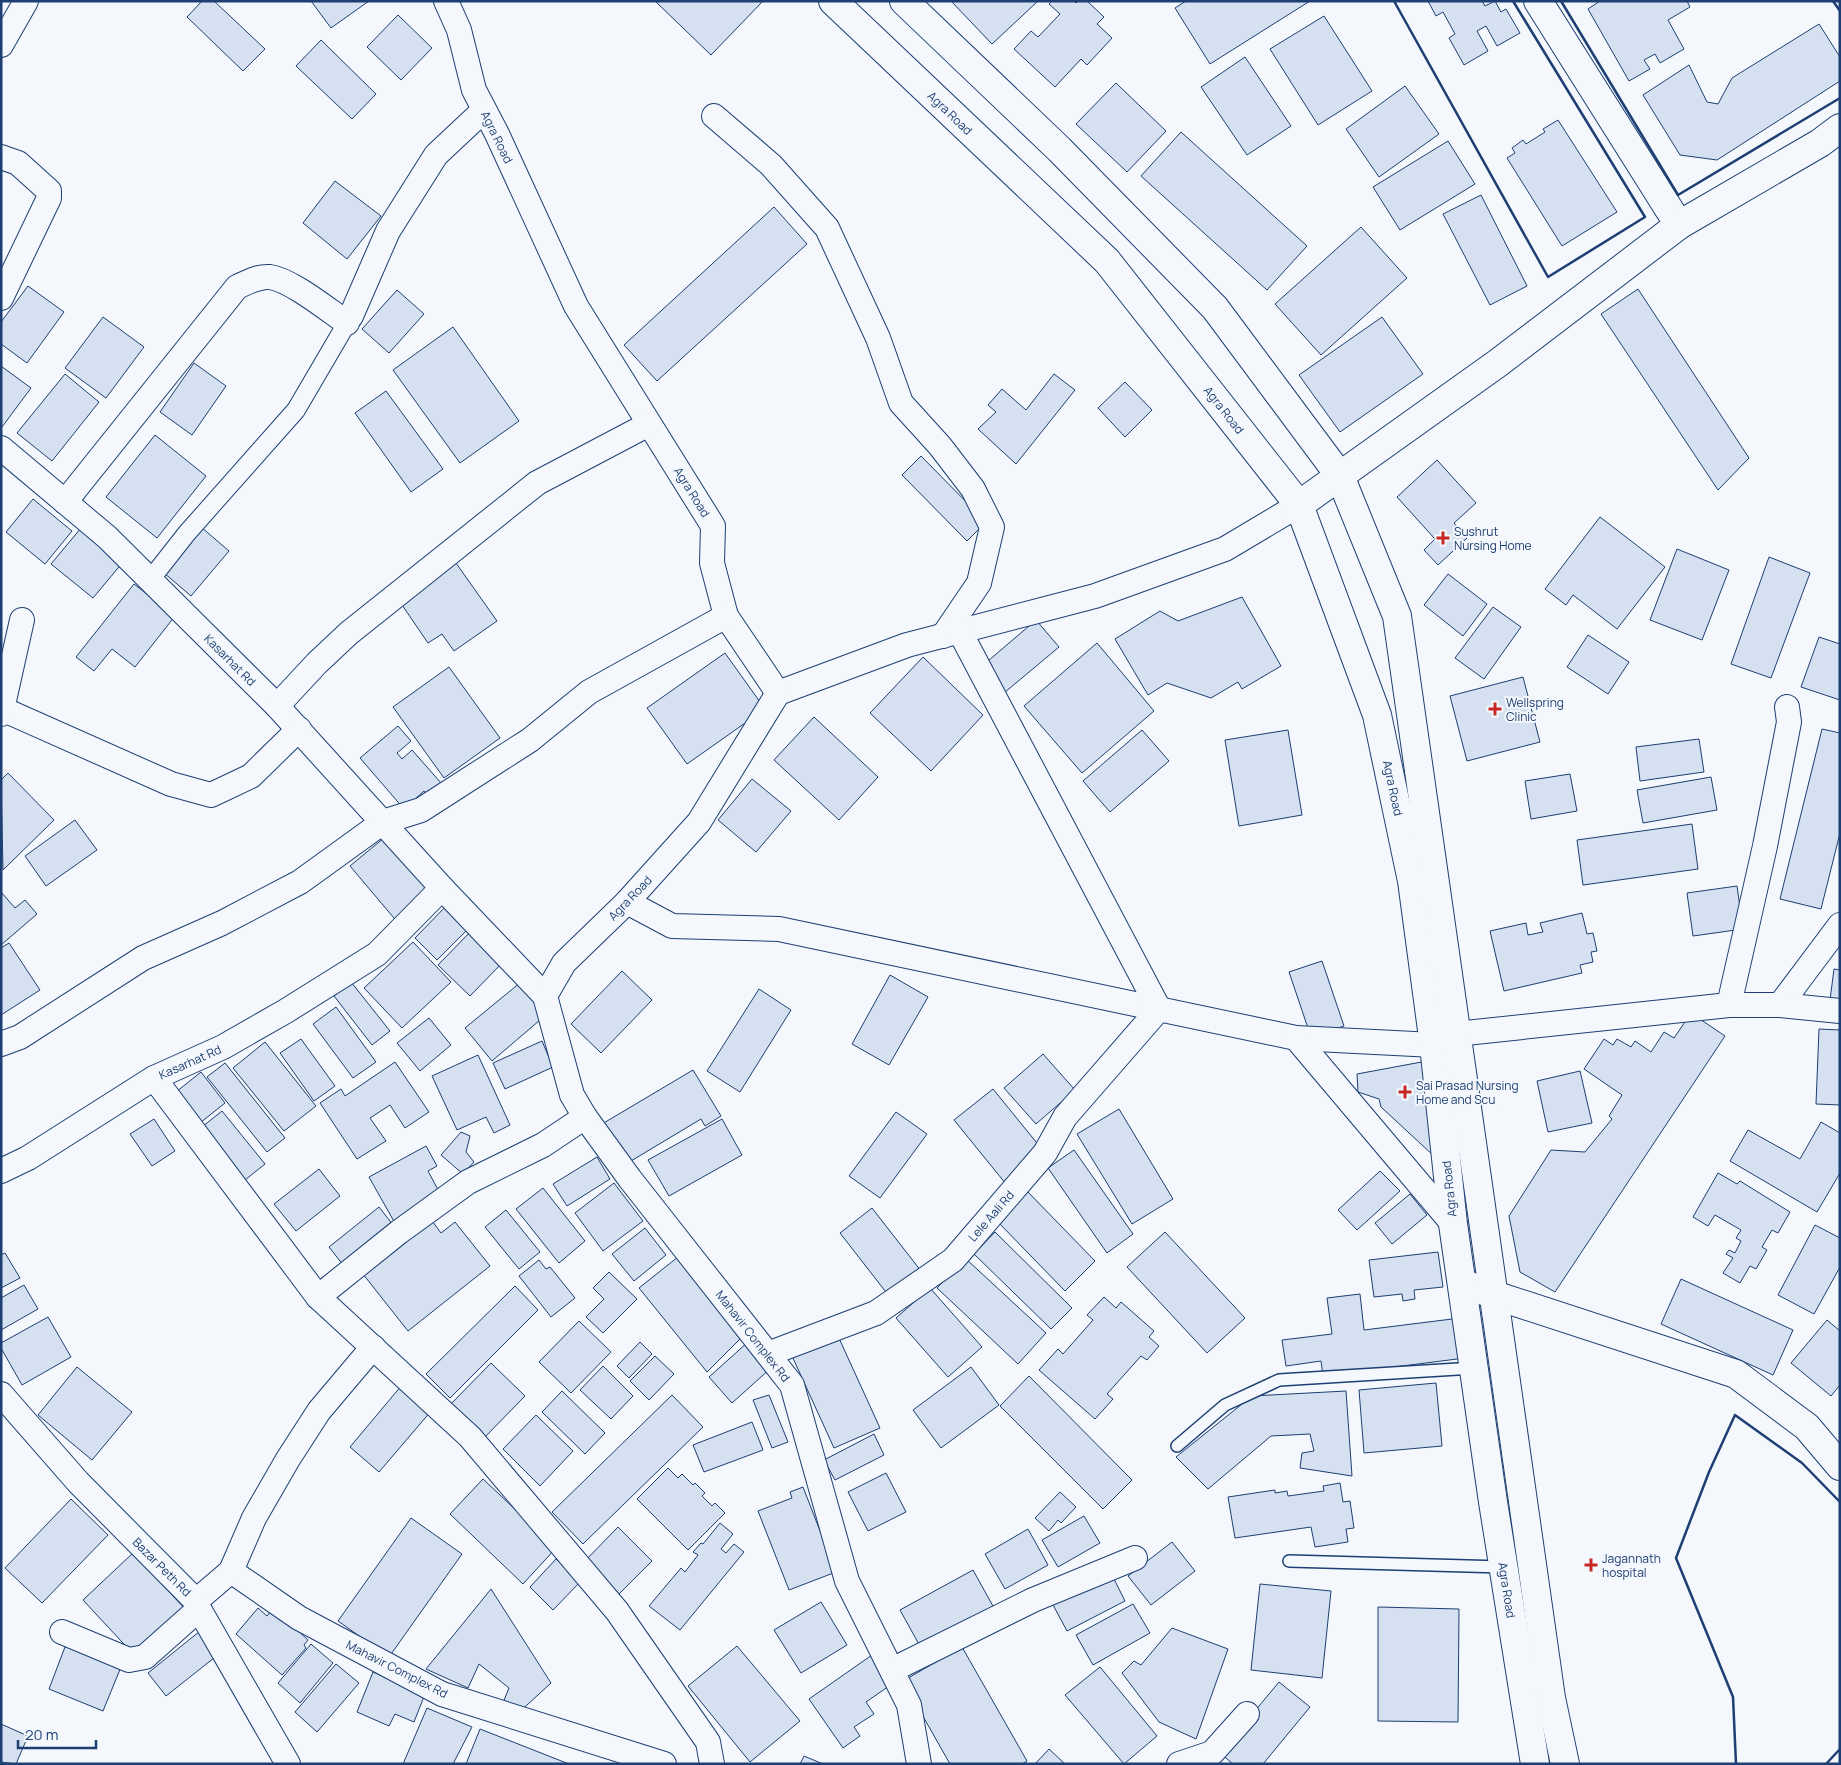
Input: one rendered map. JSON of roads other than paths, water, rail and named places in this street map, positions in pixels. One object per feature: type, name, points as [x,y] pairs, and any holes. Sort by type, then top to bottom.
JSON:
[{"type":"main road","name":"Agra Road","points":[[833,1],[1106,261],[1299,505],[1377,715],[1412,880],[1445,1039],[1494,1295],[1551,1698],[1565,1764]]},
{"type":"main road","name":"Agra Road","points":[[904,1],[1059,149],[1215,308],[1340,476],[1397,616],[1445,1039],[1453,1224],[1503,1567],[1536,1764]]},
{"type":"main road","points":[[1538,1],[1679,225]]},
{"type":"main road","points":[[1299,505],[1498,363],[1679,225],[1820,143],[1840,128]]},
{"type":"main road","points":[[1462,1283],[1736,1374],[1807,1427],[1840,1466]]},
{"type":"street","points":[[1,45],[26,1]]},
{"type":"street","name":"Agra Road","points":[[446,1],[458,30],[474,90],[576,306],[713,526],[712,563],[726,616],[778,693],[699,822],[627,902],[564,963],[545,996]]},
{"type":"street","points":[[150,580],[187,533],[296,410],[349,320],[388,231],[436,155],[484,110]]},
{"type":"street","points":[[714,116],[771,165],[827,228],[878,338],[901,403],[940,446],[974,489],[992,527],[979,583],[951,634]]},
{"type":"street","points":[[1,157],[18,163],[49,191],[49,198],[1,298]]},
{"type":"street","points":[[65,502],[237,287],[252,279],[269,277],[283,280],[349,320]]},
{"type":"street","points":[[277,706],[349,633],[537,483],[649,424]]},
{"type":"street","name":"Kasarhat Rd","points":[[1,448],[107,538],[277,706],[442,888],[545,996]]},
{"type":"street","points":[[778,693],[907,645],[1095,596],[1225,549],[1299,505]]},
{"type":"street","points":[[1,1044],[20,1037],[143,958],[222,922],[300,882],[383,822],[421,810],[530,740],[589,692],[726,616]]},
{"type":"street","points":[[22,620],[2,711],[171,784],[211,795],[251,776],[299,729]]},
{"type":"street","points":[[951,634],[1159,1010]]},
{"type":"street","points":[[1729,1005],[1765,846],[1789,722],[1786,708]]},
{"type":"street","name":"Kasarhat Rd","points":[[1,1171],[28,1158],[154,1078],[223,1047],[286,1011],[377,954],[442,888]]},
{"type":"street","points":[[627,902],[672,926],[778,929],[1296,1038],[1445,1039],[1729,1005],[1780,1005],[1840,1011]]},
{"type":"street","points":[[1780,1005],[1840,925]]},
{"type":"street","name":"Mahavir Complex Rd","points":[[545,996],[572,1095],[585,1117],[630,1179],[792,1384],[847,1581],[910,1704],[920,1764]]},
{"type":"street","name":"Lele Aali Rd","points":[[768,1354],[876,1313],[953,1260],[1045,1153],[1065,1117],[1159,1010]]},
{"type":"street","points":[[1296,1038],[1453,1224]]},
{"type":"street","points":[[154,1078],[318,1297],[470,1437],[617,1611],[708,1742],[712,1764]]},
{"type":"street","points":[[318,1297],[399,1232],[468,1182],[543,1145],[585,1117]]},
{"type":"street","points":[[62,1632],[129,1660],[145,1657],[231,1571],[254,1518],[288,1459],[319,1411],[373,1347]]},
{"type":"street","name":"Bazar Peth Rd","points":[[1,1394],[78,1482],[197,1605],[288,1764]]},
{"type":"street","points":[[892,1670],[1033,1600],[1135,1558]]},
{"type":"street","name":"Mahavir Complex Rd","points":[[231,1571],[299,1618],[442,1694],[664,1764]]},
{"type":"street","points":[[1178,1764],[1212,1754],[1247,1714]]},
{"type":"lane","points":[[1178,1446],[1225,1405],[1278,1380],[1474,1368]]},
{"type":"lane","points":[[1289,1561],[1503,1567]]},
{"type":"place","name":"Sushrut Nursing Home","points":[[1443,538]]},
{"type":"place","name":"Wellspring Clinic","points":[[1495,709]]},
{"type":"place","name":"Sai Prasad Nursing Home and Scu","points":[[1405,1092]]},
{"type":"place","name":"Jagannath hospital","points":[[1591,1565]]}]
